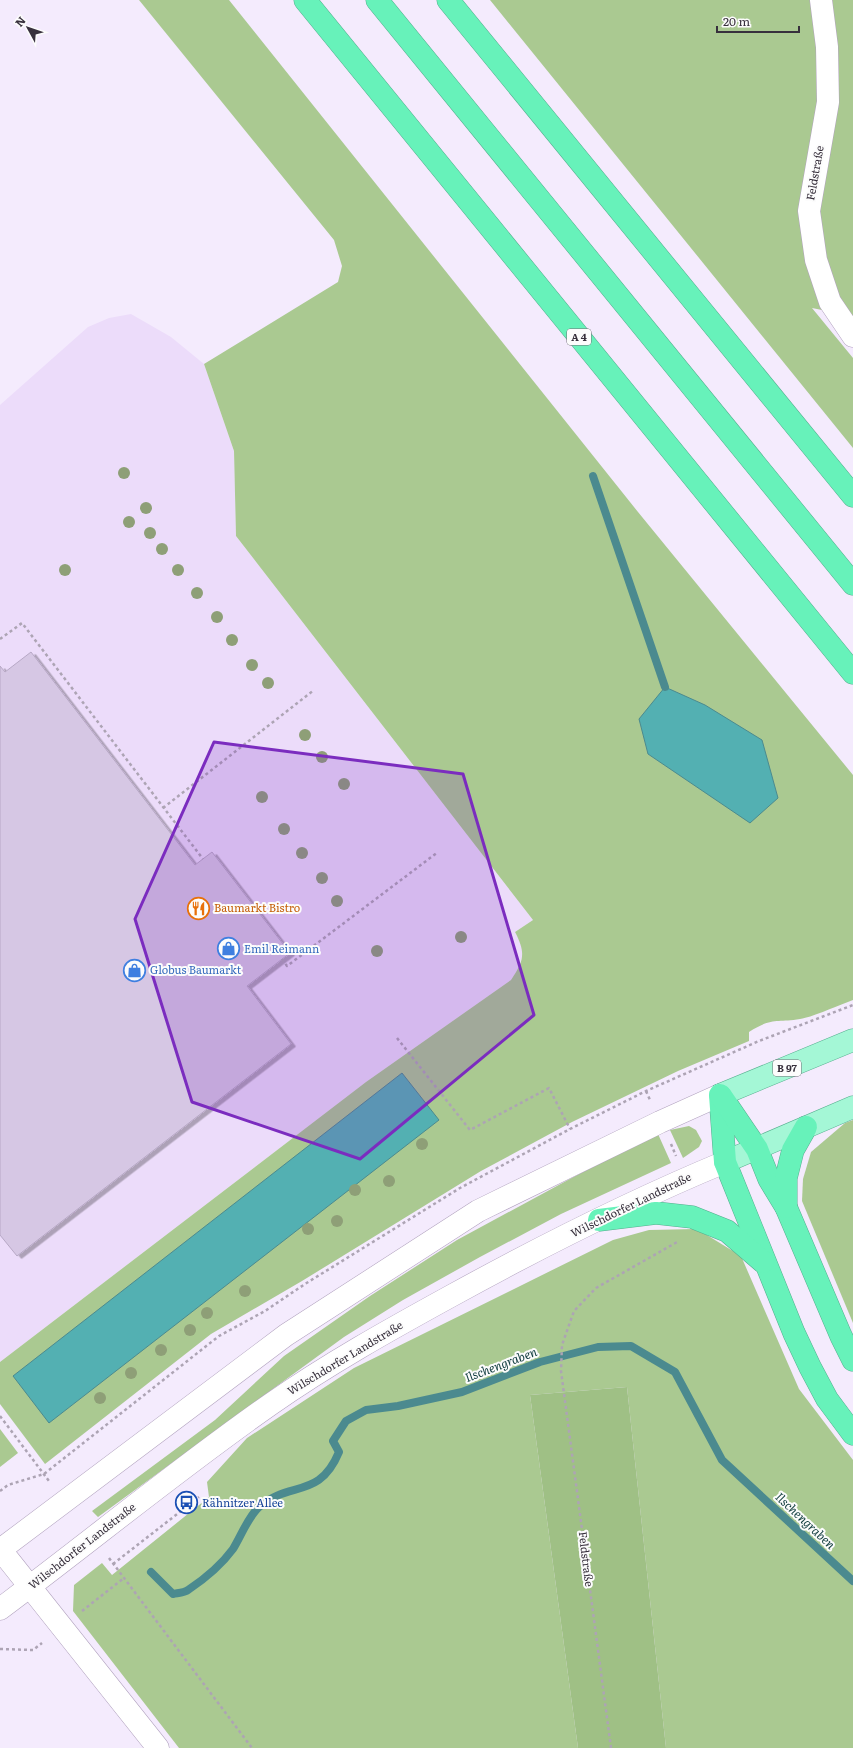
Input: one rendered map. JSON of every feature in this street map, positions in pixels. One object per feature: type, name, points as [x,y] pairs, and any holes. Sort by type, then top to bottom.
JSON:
[{"type":"highway","name":"A 4","points":[[305,0],[853,673]]},
{"type":"highway","points":[[376,0],[853,584]]},
{"type":"highway","points":[[448,0],[853,496]]},
{"type":"highway","points":[[720,1095],[757,1148],[769,1179],[786,1208],[841,1336],[853,1360]]},
{"type":"highway","points":[[720,1095],[725,1162],[766,1265],[810,1367],[827,1399],[853,1434]]},
{"type":"highway","points":[[786,1208],[786,1178],[793,1150],[806,1128]]},
{"type":"highway","points":[[599,1220],[656,1213],[692,1217],[727,1231],[766,1265]]},
{"type":"main road","name":"Feldstraße","points":[[821,0],[827,46],[828,102],[808,211],[816,260],[830,302],[853,336]]},
{"type":"main road","name":"B 97","points":[[720,1095],[853,1040]]},
{"type":"main road","points":[[158,1748],[0,1549],[286,1335],[478,1211],[660,1122],[720,1095]]},
{"type":"main road","points":[[725,1162],[853,1108]]},
{"type":"main road","name":"Wilschdorfer Landstraße","points":[[0,1609],[169,1479],[258,1414],[342,1357],[512,1262],[687,1178],[725,1162]]},
{"type":"path","points":[[0,639],[22,622],[203,859]]},
{"type":"path","points":[[163,808],[314,690]]},
{"type":"path","points":[[282,959],[287,966],[438,852]]},
{"type":"path","points":[[646,1091],[759,1041],[853,1005]]},
{"type":"path","points":[[397,1038],[470,1130],[549,1088],[570,1129]]},
{"type":"path","name":"Feldstraße","points":[[611,1748],[561,1371],[562,1345],[574,1311],[596,1288],[677,1243],[681,1238]]},
{"type":"path","points":[[0,1491],[8,1485],[44,1474],[219,1336],[265,1311],[305,1284]]},
{"type":"path","points":[[0,1416],[44,1474]]},
{"type":"path","points":[[113,1564],[199,1497]]},
{"type":"path","points":[[124,1578],[252,1748]]},
{"type":"highlighted area","points":[[214,742],[463,774],[534,1015],[360,1159],[192,1102],[135,919]]},
{"type":"shaded area","points":[[139,0],[229,0],[638,512],[853,775],[853,1000],[805,1018],[774,1021],[763,1024],[749,1032],[749,1041],[678,1071],[572,1122],[481,1171],[302,1281],[211,1334],[45,1464],[0,1404],[0,1362],[366,1082],[511,980],[519,967],[522,957],[521,946],[515,932],[533,920],[236,536],[234,451],[204,364],[338,282],[342,266],[334,240]]},
{"type":"shaded area","points":[[490,0],[853,0],[853,327],[842,314],[812,308],[853,358],[853,448]]},
{"type":"shaded area","points":[[131,314],[171,337],[204,364],[234,451],[236,536],[533,920],[515,932],[522,945],[523,954],[518,969],[511,980],[366,1082],[0,1362],[0,405],[88,327],[109,318]]},
{"type":"shaded area","points":[[665,687],[705,705],[762,740],[778,798],[750,823],[648,754],[639,719]]},
{"type":"shaded area","points":[[402,1073],[439,1120],[49,1423],[13,1376]]},
{"type":"shaded area","points":[[853,1120],[853,1323],[802,1201],[803,1179],[811,1152],[845,1123]]},
{"type":"shaded area","points":[[689,1126],[696,1130],[702,1141],[699,1147],[683,1158],[670,1130]]},
{"type":"shaded area","points":[[658,1134],[671,1163],[561,1214],[403,1300],[344,1337],[98,1517],[92,1511],[215,1420],[284,1356],[370,1296],[457,1240],[603,1161]]},
{"type":"shaded area","points":[[697,1229],[741,1256],[799,1389],[853,1460],[853,1748],[666,1748],[627,1387],[530,1395],[578,1748],[179,1748],[73,1611],[74,1585],[102,1563],[112,1575],[209,1497],[207,1482],[247,1438],[354,1368],[613,1240],[649,1230]]},
{"type":"shaded area","points":[[627,1387],[666,1748],[578,1748],[530,1395]]},
{"type":"shaded area","points":[[0,1429],[18,1453],[0,1467]]},
{"type":"building","name":"Globus Baumarkt","points":[[31,652],[195,865],[212,852],[290,953],[247,986],[291,1044],[17,1256],[0,1235],[0,666],[5,672]]},
{"type":"waterway","points":[[593,476],[665,687]]},
{"type":"waterway","name":"Ilschengraben","points":[[151,1572],[173,1594],[186,1591],[200,1581],[229,1555],[251,1516],[259,1507],[271,1499],[313,1483],[322,1477],[331,1467],[339,1452],[333,1441],[346,1421],[366,1410],[398,1406],[462,1392],[540,1362],[598,1347],[631,1346],[675,1372],[722,1460],[853,1581]]},
{"type":"place","name":"Baumarkt Bistro","points":[[198,908]]},
{"type":"place","name":"Emil Reimann","points":[[228,949]]},
{"type":"place","name":"Globus Baumarkt","points":[[134,970]]},
{"type":"place","name":"Rähnitzer Allee","points":[[186,1503]]}]
